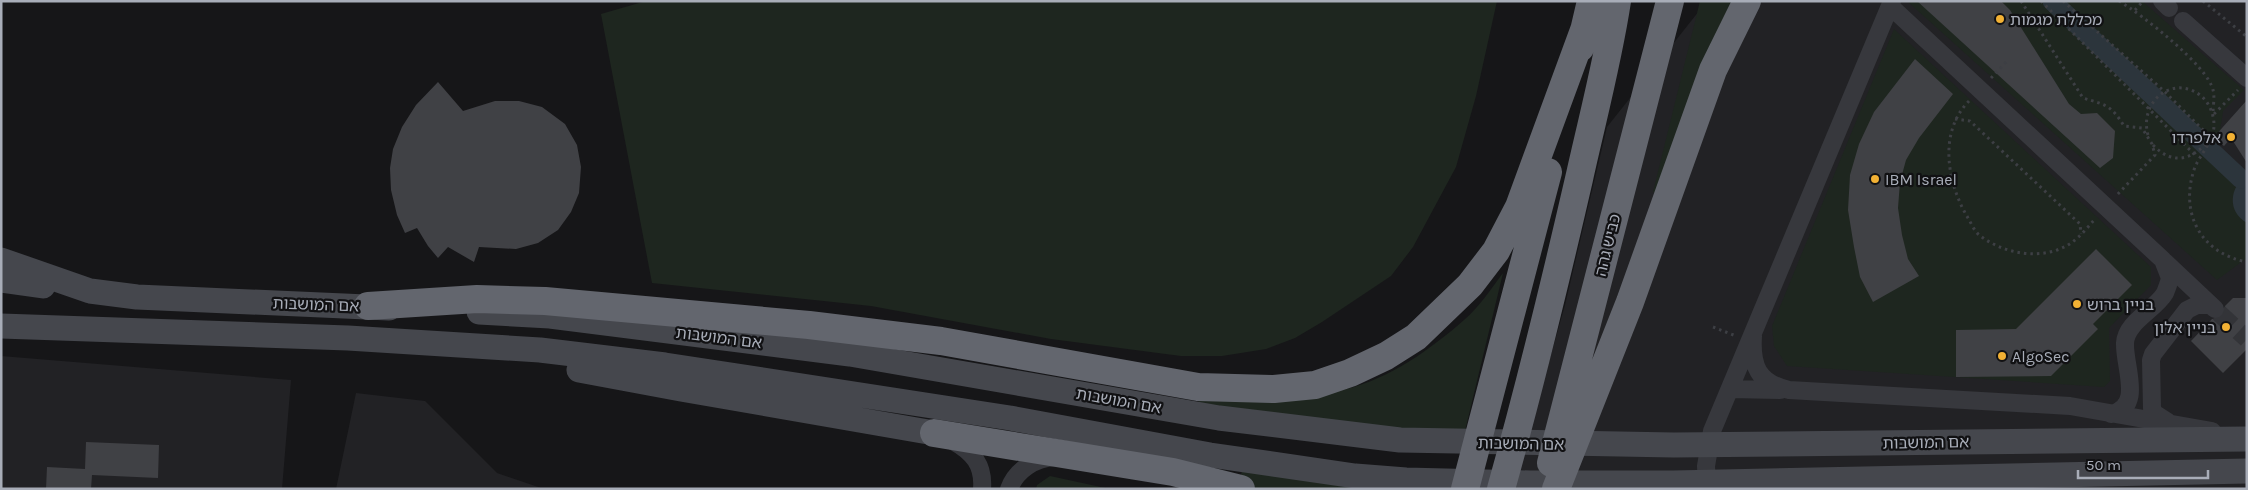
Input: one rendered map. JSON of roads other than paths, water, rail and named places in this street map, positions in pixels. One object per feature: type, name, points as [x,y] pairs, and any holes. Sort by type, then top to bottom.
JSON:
[{"type":"highway","points":[[1465,489],[1486,416],[1591,1]]},
{"type":"highway","points":[[1502,489],[1564,246],[1611,38],[1617,1]]},
{"type":"highway","name":"כביש גהה","points":[[1544,489],[1670,1]]},
{"type":"highway","points":[[1556,489],[1630,302],[1713,70],[1747,1]]},
{"type":"highway","points":[[368,306],[477,299],[545,301],[799,324],[923,338],[1198,387],[1274,390],[1315,384],[1350,373],[1386,356],[1416,336],[1470,285],[1496,251],[1519,207],[1584,30]]},
{"type":"highway","points":[[934,432],[1172,472],[1241,489]]},
{"type":"main road","name":"אם המושבות","points":[[3,274],[90,291],[137,297],[368,306],[550,316],[859,356],[1219,418],[1400,440],[1664,445],[2247,438]]},
{"type":"main road","points":[[1,308],[38,311],[157,330]]},
{"type":"main road","name":"אם המושבות","points":[[1,326],[348,338],[540,350],[666,365],[1010,418],[1210,455],[1355,476],[1406,480],[1530,483],[1935,483],[2247,471]]},
{"type":"main road","points":[[487,347],[606,375],[934,432]]},
{"type":"street","points":[[1707,489],[1706,466],[1712,431],[1891,4],[2215,309],[2197,305],[2187,310],[2153,354],[2151,360],[2151,392],[2154,414],[2174,424]]},
{"type":"street","points":[[2183,21],[2242,85]]},
{"type":"street","points":[[2112,414],[2122,410],[2129,402],[2130,388],[2125,342],[2130,330],[2164,293],[2170,278],[2163,260]]},
{"type":"street","points":[[1752,339],[1754,359],[1761,377],[1776,386],[1789,390]]},
{"type":"street","points":[[1730,389],[1789,390],[2070,406],[2247,438]]},
{"type":"street","points":[[934,432],[967,449],[977,458],[981,468],[982,489]]},
{"type":"street","points":[[1009,489],[1012,479],[1034,462],[1046,457],[1075,456]]},
{"type":"waterway","points":[[2052,1],[2241,179]]},
{"type":"tunnel","points":[[2219,313],[2247,339]]},
{"type":"place","name":"מכללת מגמות","points":[[2000,19]]},
{"type":"place","name":"אלפרדו","points":[[2231,137]]},
{"type":"place","name":"IBM Israel","points":[[1875,179]]},
{"type":"place","name":"בניין ברוש","points":[[2077,304]]},
{"type":"place","name":"בניין אלון","points":[[2226,327]]},
{"type":"place","name":"AlgoSec","points":[[2002,356]]}]
